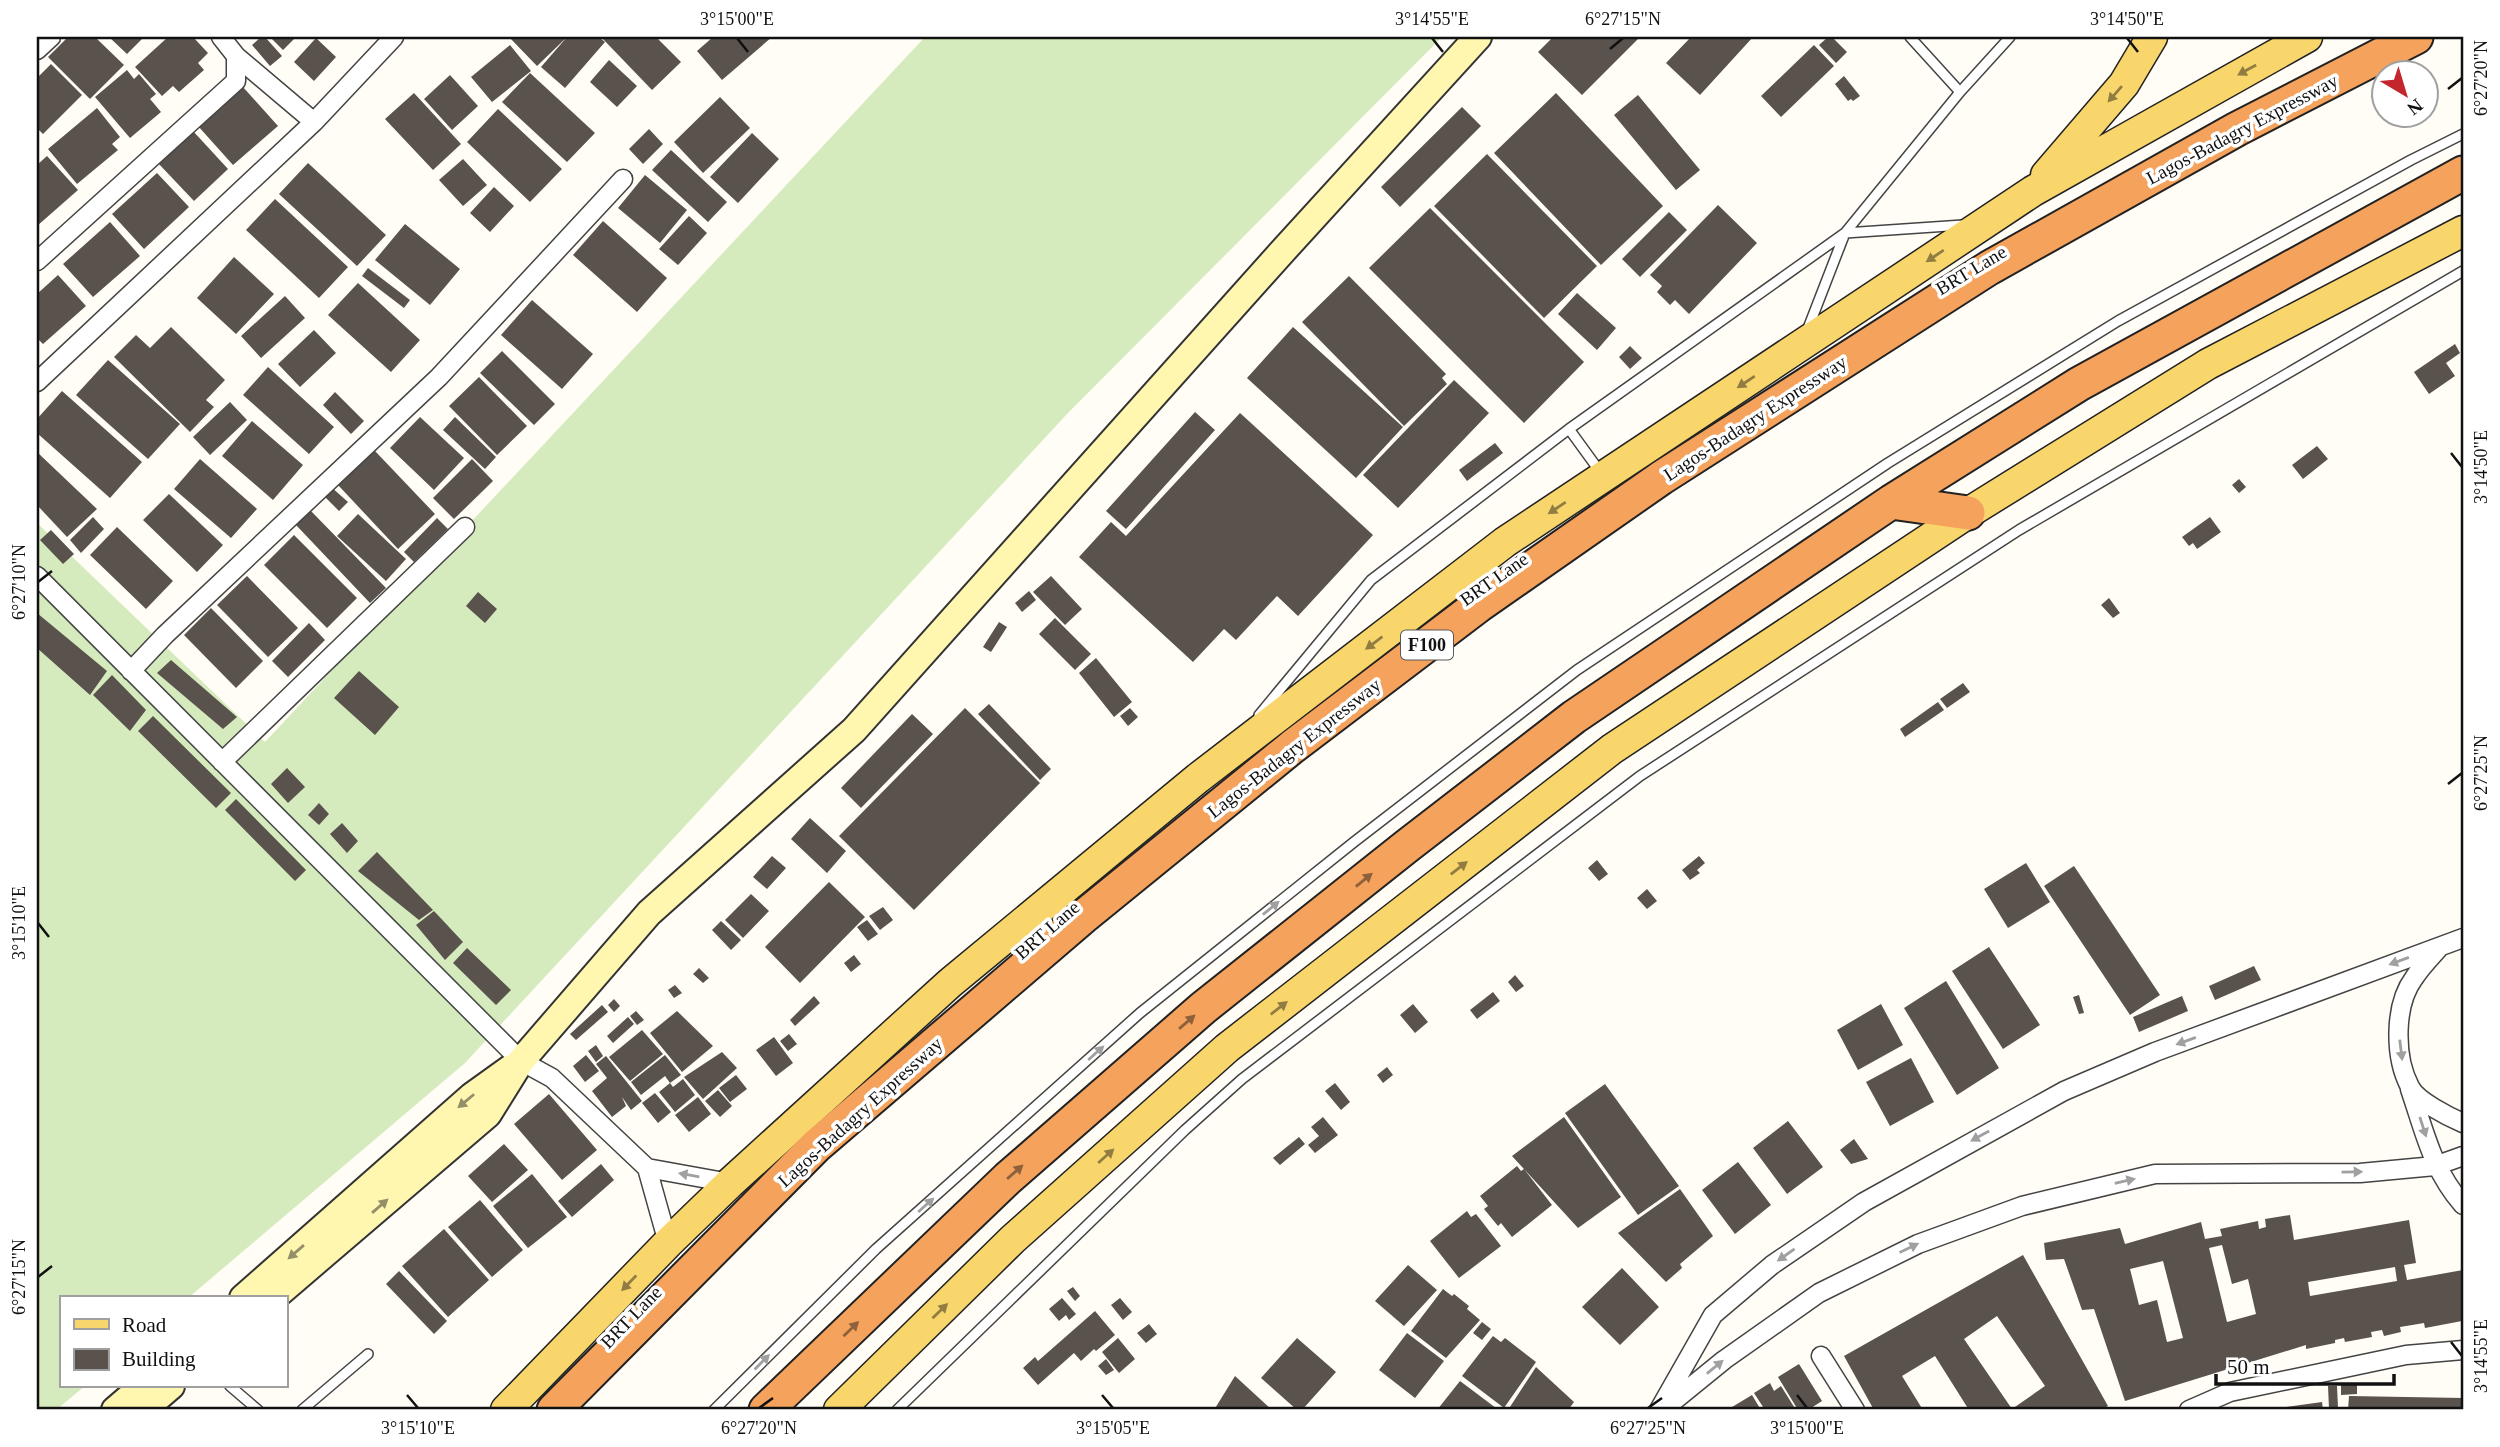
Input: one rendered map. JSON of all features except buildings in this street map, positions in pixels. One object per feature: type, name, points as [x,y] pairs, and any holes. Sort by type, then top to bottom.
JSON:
[{"type":"highway","name":"Lagos-Badagry Expressway","points":[[554,1410],[816,1146],[1083,917],[1292,747],[1479,606],[1661,478],[1989,268],[2237,129],[2416,37]]},
{"type":"highway","points":[[766,1410],[1008,1178],[1203,1008],[1574,717],[1891,502],[2079,384],[2463,173]]},
{"type":"highway","points":[[1891,502],[1968,513]]},
{"type":"main road","points":[[275,1296],[488,1114],[522,1061],[649,913],[854,730],[1280,253],[1478,37]]},
{"type":"main road","points":[[2033,191],[2124,84],[2152,37]]},
{"type":"main road","name":"Lagos-Badagry Expressway","points":[[506,1410],[730,1183],[950,982],[1222,760],[1506,542],[2033,191],[2307,37]]},
{"type":"main road","points":[[839,1410],[1013,1239],[1227,1048],[1612,749],[1968,513],[2208,364],[2463,231]]},
{"type":"main road","points":[[245,1296],[472,1096],[522,1061]]},
{"type":"main road","points":[[115,1410],[141,1388]]},
{"type":"main road","points":[[143,1410],[169,1388]]},
{"type":"street","points":[[37,50],[51,37]]},
{"type":"street","points":[[221,37],[236,56],[314,122]]},
{"type":"street","points":[[37,382],[314,122],[394,37]]},
{"type":"street","points":[[37,261],[236,80],[236,56]]},
{"type":"street","points":[[131,671],[165,635],[439,377],[624,179]]},
{"type":"street","points":[[222,762],[465,527]]},
{"type":"street","points":[[37,576],[522,1061],[552,1078],[647,1168],[668,1243]]},
{"type":"street","points":[[1661,1410],[1713,1315],[1772,1265],[1864,1202],[2064,1091],[2155,1052],[2463,937]]},
{"type":"street","points":[[2441,946],[2413,978],[2402,1000],[2399,1052],[2435,1166],[2463,1205]]},
{"type":"street","points":[[2410,1089],[2433,1107],[2463,1123]]},
{"type":"street","points":[[1661,1410],[1724,1360],[1819,1293],[1918,1244],[2022,1206],[2155,1174],[2360,1172],[2435,1166],[2463,1156]]},
{"type":"street","points":[[647,1168],[730,1183]]},
{"type":"street","points":[[2189,1410],[2230,1392],[2406,1355],[2463,1350]]},
{"type":"street","points":[[1821,1356],[1855,1410]]},
{"type":"lane","points":[[1910,37],[1960,92]]},
{"type":"lane","points":[[1222,760],[1371,580],[1569,429],[1845,233],[1960,92],[2010,37]]},
{"type":"lane","name":"BRT Lane","points":[[565,1410],[726,1244],[871,1107],[1208,815],[1394,671],[1665,482],[1986,279],[2236,138],[2428,37]]},
{"type":"lane","points":[[713,1410],[876,1249],[1140,1013],[1354,842],[1577,670],[1888,463],[2118,321],[2463,134]]},
{"type":"lane","points":[[1845,233],[1982,224]]},
{"type":"lane","points":[[1801,345],[1845,233]]},
{"type":"lane","points":[[897,1410],[1185,1130],[1242,1079],[1640,776],[2019,530],[2463,271]]},
{"type":"lane","points":[[1569,429],[1604,477]]},
{"type":"lane","points":[[302,1410],[368,1354]]},
{"type":"lane","points":[[232,1388],[258,1410]]},
{"type":"green space","points":[[925,37],[1442,37],[1068,413],[465,1063],[190,1296],[60,1296],[60,1388],[83,1388],[56,1410],[37,1410],[37,523],[265,742]]}]
